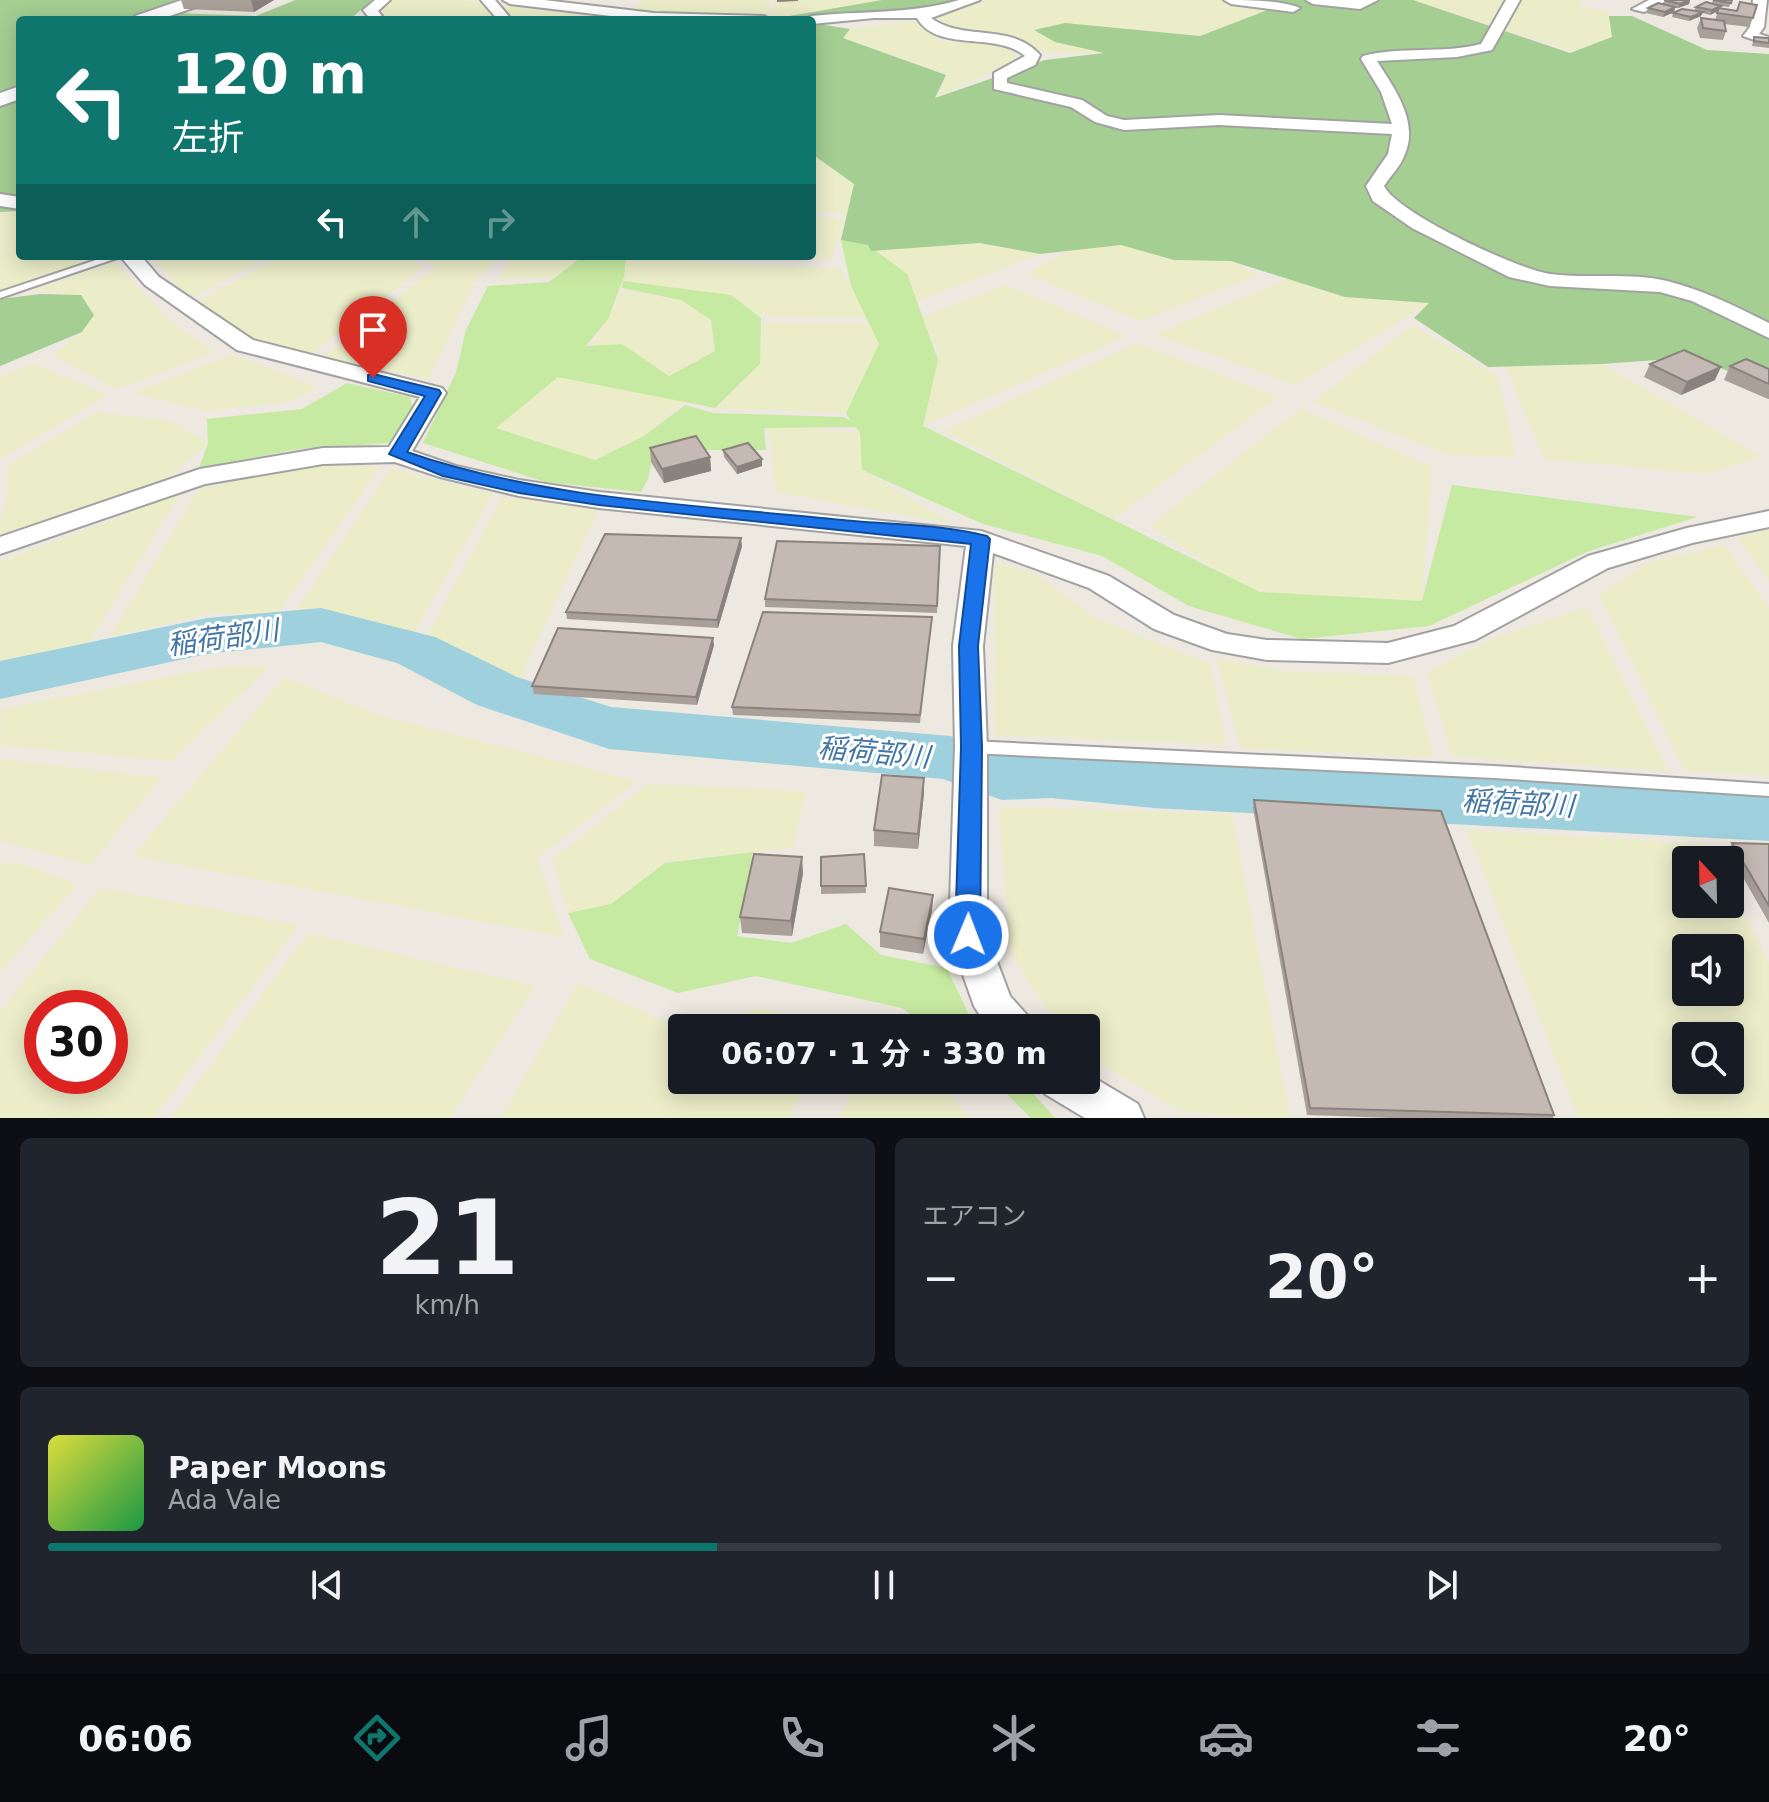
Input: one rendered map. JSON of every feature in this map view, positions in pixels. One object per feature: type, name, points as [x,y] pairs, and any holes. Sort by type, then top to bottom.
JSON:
[{"type":"street","points":[[153,16],[199,0]]},
{"type":"street","points":[[375,16],[370,10],[383,0]]},
{"type":"street","points":[[488,0],[502,16]]},
{"type":"street","points":[[510,0],[638,16]]},
{"type":"street","points":[[816,20],[874,14],[927,14],[973,0]]},
{"type":"street","points":[[1231,0],[1293,8]]},
{"type":"street","points":[[1313,0],[1360,5],[1371,0]]},
{"type":"street","points":[[1513,0],[1487,47],[1471,52],[1384,54],[1368,59],[1394,98],[1399,129],[1397,153],[1375,186],[1380,197],[1431,230],[1516,273],[1550,280],[1662,286],[1729,309],[1769,331]]},
{"type":"street","points":[[1639,9],[1661,0]]},
{"type":"street","points":[[1760,0],[1757,27],[1750,36],[1769,41]]},
{"type":"street","points":[[927,14],[923,19],[940,31],[1003,37],[1024,46],[1033,55],[1030,62],[999,76],[999,86],[1076,103],[1113,124],[1141,126],[1219,120],[1399,129]]},
{"type":"street","points":[[134,260],[152,281],[245,345],[434,393],[397,454]]},
{"type":"street","points":[[0,546],[200,477],[323,456],[397,454],[449,472],[519,488],[599,500],[981,539],[1099,582],[1164,622],[1223,643],[1267,650],[1388,653],[1464,633],[1598,562],[1687,536],[1769,519]]},
{"type":"street","points":[[981,539],[968,646],[968,935],[994,1006],[1001,1014]]},
{"type":"street","points":[[1083,1094],[1123,1118]]},
{"type":"lane","points":[[0,295],[106,260]]},
{"type":"lane","points":[[970,765],[1494,772],[1769,790]]},
{"type":"green space","points":[[0,0],[196,0],[172,13],[256,16],[16,16],[16,211],[0,212]]},
{"type":"green space","points":[[295,0],[372,0],[354,16],[256,16]]},
{"type":"green space","points":[[391,0],[463,0],[588,16],[385,16],[378,10]]},
{"type":"green space","points":[[642,0],[769,0],[772,16],[711,16],[630,12]]},
{"type":"green space","points":[[772,0],[882,0],[787,16],[775,16]]},
{"type":"green space","points":[[882,0],[960,0],[890,13],[843,17],[789,16]]},
{"type":"green space","points":[[987,0],[1230,0],[1279,6],[1200,36],[1065,23],[1035,30],[1049,38],[1107,53],[1047,52],[1002,34],[947,27],[936,15]]},
{"type":"green space","points":[[1245,0],[1313,0],[1359,7],[1378,0],[1413,0],[1570,53],[1612,37],[1609,16],[1632,16],[1707,50],[1769,54],[1769,391],[1698,357],[1602,364],[1488,367],[1414,318],[1429,303],[1345,297],[1231,261],[1174,260],[1121,245],[1040,254],[980,243],[871,251],[868,245],[841,240],[854,184],[816,157],[816,24],[850,29],[843,38],[946,75],[935,98],[1045,60],[1104,53],[1055,42],[1034,30],[1065,23],[1200,36],[1278,6]]},
{"type":"green space","points":[[1413,0],[1582,0],[1578,6],[1609,12],[1613,41],[1581,51],[1567,50]]},
{"type":"green space","points":[[914,21],[940,41],[999,45],[1021,58],[934,98],[946,74],[843,38],[847,30]]},
{"type":"green space","points":[[816,157],[854,184],[847,214],[816,212]]},
{"type":"green space","points":[[16,211],[16,260],[102,260],[0,295],[0,212]]},
{"type":"green space","points":[[816,217],[846,219],[830,259],[816,258]]},
{"type":"green space","points":[[841,240],[868,245],[907,274],[938,360],[923,426],[1260,592],[1422,601],[1452,485],[1697,517],[1589,551],[1429,626],[1302,639],[1189,606],[1102,556],[983,524],[862,470],[860,433],[856,427],[764,428],[766,450],[697,450],[652,460],[641,492],[546,482],[423,443],[456,372],[466,330],[488,286],[549,282],[578,260],[626,260],[624,277],[608,319],[586,346],[622,344],[669,376],[715,351],[711,320],[681,300],[622,288],[623,281],[731,295],[761,318],[760,364],[715,408],[558,377],[496,428],[595,460],[644,436],[685,405],[713,413],[843,417],[850,420],[846,413],[879,344],[851,286]]},
{"type":"green space","points":[[980,243],[1040,254],[909,304],[871,251]]},
{"type":"green space","points":[[1121,245],[1175,260],[1231,261],[1257,275],[1141,321],[1027,274],[1067,252]]},
{"type":"green space","points":[[155,260],[262,260],[189,299]]},
{"type":"green space","points":[[274,260],[412,260],[423,268],[311,354],[255,340],[197,302]]},
{"type":"green space","points":[[426,260],[495,260],[475,281],[429,379],[323,357],[436,267]]},
{"type":"green space","points":[[512,260],[577,260],[553,278],[497,279]]},
{"type":"green space","points":[[626,260],[840,269],[871,318],[758,316],[731,295],[623,281]]},
{"type":"green space","points":[[115,262],[167,318],[214,352],[117,389],[52,355],[82,332],[94,315],[81,295],[31,291]]},
{"type":"green space","points":[[1288,279],[1345,297],[1430,303],[1295,385],[1156,334]]},
{"type":"green space","points":[[1006,285],[1127,336],[923,426],[939,352],[921,317]]},
{"type":"green space","points":[[623,291],[681,300],[711,320],[715,351],[669,376],[622,345],[593,346]]},
{"type":"green space","points":[[40,294],[81,295],[94,315],[82,332],[0,366],[0,299]]},
{"type":"green space","points":[[762,323],[869,324],[879,344],[846,413],[715,408],[760,364]]},
{"type":"green space","points":[[1413,325],[1498,377],[1516,457],[1448,454],[1313,402]]},
{"type":"green space","points":[[1137,343],[1278,397],[1113,519],[944,431]]},
{"type":"green space","points":[[234,354],[318,388],[287,402],[206,411],[133,393]]},
{"type":"green space","points":[[34,364],[108,395],[0,459],[0,376]]},
{"type":"green space","points":[[1602,364],[1760,456],[1710,474],[1544,459],[1506,367]]},
{"type":"green space","points":[[558,377],[686,400],[644,436],[595,460],[495,427]]},
{"type":"green space","points":[[347,383],[410,397],[413,410],[390,443],[299,449],[199,468],[208,443],[207,419],[302,409]]},
{"type":"green space","points":[[1301,409],[1432,467],[1422,601],[1260,592],[1223,573],[1149,526]]},
{"type":"green space","points":[[96,412],[172,421],[208,443],[166,480],[0,535],[9,465]]},
{"type":"green space","points":[[768,425],[860,433],[862,470],[954,524],[776,492]]},
{"type":"green space","points":[[312,466],[381,466],[277,614],[211,613],[110,637],[198,490]]},
{"type":"green space","points":[[390,469],[493,494],[407,645],[344,625],[294,614]]},
{"type":"green space","points":[[180,494],[89,642],[0,663],[0,562]]},
{"type":"green space","points":[[502,497],[598,510],[511,698],[417,654]]},
{"type":"green space","points":[[1769,528],[1769,581],[1738,538]]},
{"type":"green space","points":[[1724,545],[1769,607],[1769,775],[1685,771],[1599,595],[1648,563]]},
{"type":"green space","points":[[994,563],[1033,572],[1096,618],[1210,664],[1226,744],[995,735]]},
{"type":"green space","points":[[1587,607],[1668,771],[1452,756],[1427,672],[1494,638]]},
{"type":"green space","points":[[1217,659],[1284,671],[1413,676],[1433,757],[1240,748]]},
{"type":"green space","points":[[270,666],[172,761],[0,745],[1,709],[216,668]]},
{"type":"green space","points":[[284,677],[384,717],[638,781],[537,858],[564,937],[133,856]]},
{"type":"green space","points":[[0,759],[161,778],[90,865],[0,841]]},
{"type":"green space","points":[[648,784],[806,791],[793,848],[668,861],[611,904],[568,913],[553,859]]},
{"type":"green space","points":[[999,807],[1232,814],[1290,1118],[1250,1118],[1178,1110],[1100,1063],[1100,1014],[1052,1014],[1010,950]]},
{"type":"green space","points":[[1467,830],[1711,845],[1672,846],[1672,918],[1744,918],[1744,913],[1769,964],[1769,1118],[1578,1118]]},
{"type":"green space","points":[[753,852],[737,936],[791,943],[846,924],[881,955],[947,968],[968,1014],[910,1014],[902,1008],[756,976],[678,993],[590,959],[568,913],[611,904],[665,863]]},
{"type":"green space","points":[[16,862],[78,884],[0,972],[0,864]]},
{"type":"green space","points":[[100,888],[299,925],[153,1118],[0,1118],[0,1011]]},
{"type":"green space","points":[[308,933],[535,986],[450,1118],[171,1118]]},
{"type":"green space","points":[[578,983],[668,1020],[668,1094],[802,1094],[789,1118],[501,1118]]},
{"type":"green space","points":[[759,1008],[785,1014],[741,1014]]},
{"type":"green space","points":[[850,1094],[950,1094],[970,1118],[839,1118]]},
{"type":"green space","points":[[1007,1094],[1034,1094],[1055,1118],[1031,1118]]},
{"type":"building","points":[[1664,0],[1688,0],[1680,4]]},
{"type":"building","points":[[1706,2],[1721,6],[1712,10],[1696,7]]},
{"type":"building","points":[[1740,2],[1757,5],[1753,18],[1717,13],[1719,8],[1737,11]]},
{"type":"building","points":[[1658,3],[1675,7],[1665,12],[1648,8]]},
{"type":"building","points":[[1682,9],[1703,12],[1691,17],[1673,13]]},
{"type":"building","points":[[1701,18],[1724,21],[1726,31],[1703,28]]},
{"type":"building","points":[[1754,37],[1769,38],[1769,43],[1754,41]]},
{"type":"building","points":[[1684,350],[1721,367],[1687,382],[1650,364]]},
{"type":"building","points":[[1746,359],[1769,369],[1769,384],[1730,366]]},
{"type":"building","points":[[696,436],[710,457],[662,469],[650,448]]},
{"type":"building","points":[[748,443],[762,459],[737,467],[723,450]]},
{"type":"building","points":[[605,534],[741,538],[717,620],[566,612]]},
{"type":"building","points":[[777,541],[940,546],[937,606],[765,599]]},
{"type":"building","points":[[763,612],[932,617],[920,715],[732,707]]},
{"type":"building","points":[[558,628],[713,638],[696,697],[532,686]]},
{"type":"building","points":[[882,775],[924,778],[918,834],[874,830]]},
{"type":"building","points":[[1254,800],[1441,811],[1554,1115],[1310,1108]]},
{"type":"building","points":[[1732,843],[1769,844],[1769,906],[1744,863],[1744,846],[1734,846]]},
{"type":"building","points":[[754,854],[802,857],[791,921],[740,917]]},
{"type":"building","points":[[864,854],[866,886],[821,886],[821,857]]},
{"type":"building","points":[[889,888],[933,895],[924,939],[880,932]]},
{"type":"waterway","name":"稲荷部川","points":[[0,680],[207,636],[321,625],[416,650],[497,691],[609,728],[950,758],[1002,778],[1051,776],[1154,785],[1769,817]]},
{"type":"route","points":[[373,378],[434,393],[397,454],[449,472],[519,488],[599,500],[981,539],[968,646],[971,747],[968,935]]}]
